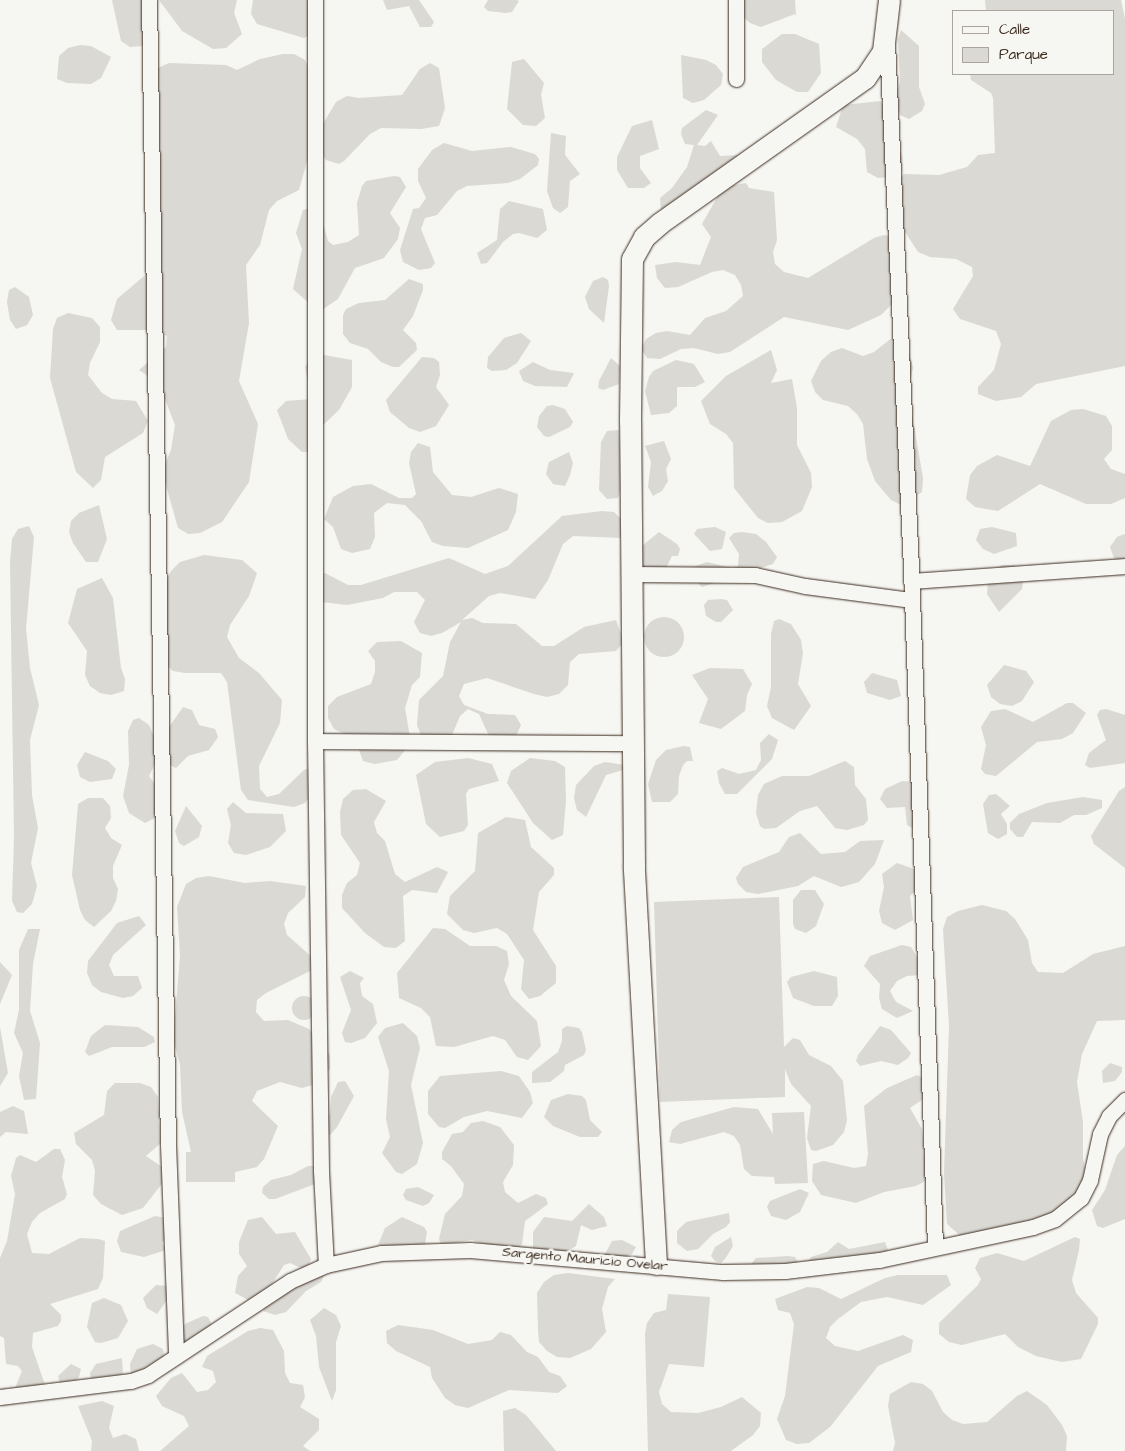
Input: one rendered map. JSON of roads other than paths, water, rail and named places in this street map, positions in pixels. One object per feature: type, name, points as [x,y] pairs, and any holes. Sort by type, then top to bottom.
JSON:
[{"type":"street","points":[[149,0],[168,1144],[176,1356]]},
{"type":"street","points":[[315,0],[315,740],[321,1172],[326,1265]]},
{"type":"street","points":[[736,0],[736,80]]},
{"type":"street","points":[[889,0],[887,40],[912,600],[935,1248]]},
{"type":"street","points":[[656,1264],[641,1004],[632,743],[630,272],[636,249],[660,223],[858,84],[874,68],[887,40]]},
{"type":"street","points":[[911,581],[1125,566]]},
{"type":"street","points":[[631,574],[755,575],[805,586],[912,600]]},
{"type":"street","points":[[315,740],[632,743]]},
{"type":"street","name":"Sargento Mauricio Ovelar","points":[[0,1397],[131,1381],[148,1375],[262,1298],[326,1265],[381,1253],[470,1250],[656,1264],[723,1272],[785,1271],[879,1260],[1033,1227],[1055,1219],[1081,1198],[1090,1180],[1097,1144],[1109,1116],[1125,1100]]}]
